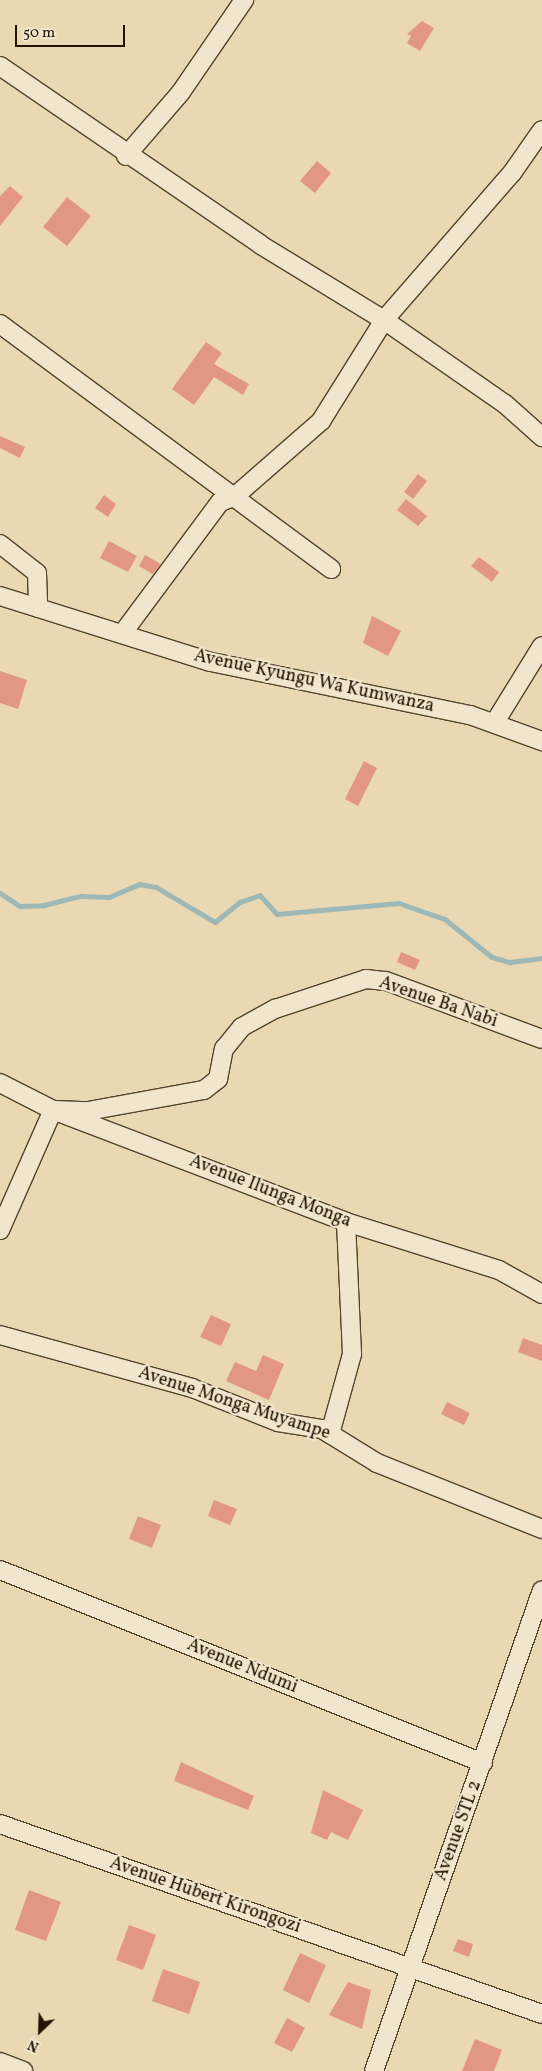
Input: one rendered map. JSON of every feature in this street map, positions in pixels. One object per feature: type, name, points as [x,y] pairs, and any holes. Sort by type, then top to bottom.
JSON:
[{"type":"street","points":[[126,156],[181,92],[244,0]]},
{"type":"street","points":[[0,66],[126,156],[384,320],[506,404],[542,437]]},
{"type":"street","points":[[122,634],[220,502],[234,497],[321,421],[384,320],[512,173],[542,130]]},
{"type":"street","points":[[0,324],[331,570]]},
{"type":"street","points":[[0,544],[37,573],[38,608]]},
{"type":"street","name":"Avenue Kyungu Wa Kumwanza","points":[[0,596],[259,674],[495,722],[542,741]]},
{"type":"street","points":[[495,722],[542,646]]},
{"type":"street","name":"Avenue Ba Nabi","points":[[53,1110],[88,1111],[204,1090],[218,1079],[224,1049],[242,1027],[275,1009],[366,979],[386,981],[542,1039]]},
{"type":"street","name":"Avenue Ilunga Monga","points":[[0,1083],[53,1110],[346,1222],[500,1270],[542,1294]]},
{"type":"street","points":[[0,1230],[53,1110]]},
{"type":"street","points":[[313,1209],[346,1245]]},
{"type":"street","points":[[330,1434],[352,1354],[346,1222]]},
{"type":"street","name":"Avenue Monga Muyampe","points":[[0,1335],[122,1367],[278,1422],[330,1434],[377,1463],[542,1529]]},
{"type":"street","name":"Avenue Ndumi","points":[[0,1570],[483,1763]]},
{"type":"street","name":"Avenue STL 2","points":[[374,2071],[542,1590]]},
{"type":"street","name":"Avenue Hubert Kirongozi","points":[[0,1824],[542,2014]]},
{"type":"street","points":[[0,2062],[23,2071]]},
{"type":"building","points":[[422,21],[434,28],[420,51],[407,43],[411,36],[407,34]]},
{"type":"building","points":[[317,161],[331,173],[315,193],[300,181]]},
{"type":"building","points":[[10,186],[23,197],[0,226],[0,196]]},
{"type":"building","points":[[67,197],[91,216],[67,246],[43,227]]},
{"type":"building","points":[[206,342],[222,353],[214,364],[249,384],[243,395],[214,377],[194,405],[172,389]]},
{"type":"building","points":[[0,436],[25,447],[20,458],[0,448]]},
{"type":"building","points":[[418,474],[427,481],[413,499],[404,492]]},
{"type":"building","points":[[104,495],[116,504],[108,517],[95,508]]},
{"type":"building","points":[[406,499],[427,516],[418,526],[397,510]]},
{"type":"building","points":[[109,541],[137,556],[128,572],[100,558]]},
{"type":"building","points":[[145,555],[161,564],[153,574],[139,566]]},
{"type":"building","points":[[479,557],[499,572],[492,582],[471,566]]},
{"type":"building","points":[[372,616],[401,631],[388,656],[363,643]]},
{"type":"building","points":[[0,671],[27,680],[18,709],[0,703]]},
{"type":"building","points":[[364,761],[377,768],[358,806],[345,799]]},
{"type":"building","points":[[401,952],[420,960],[415,970],[397,962]]},
{"type":"building","points":[[211,1315],[231,1324],[221,1346],[200,1337]]},
{"type":"building","points":[[523,1338],[542,1345],[542,1361],[518,1352]]},
{"type":"building","points":[[263,1355],[284,1364],[269,1400],[226,1381],[235,1362],[256,1371]]},
{"type":"building","points":[[447,1402],[470,1413],[464,1425],[441,1414]]},
{"type":"building","points":[[214,1500],[237,1509],[230,1525],[208,1516]]},
{"type":"building","points":[[138,1516],[161,1525],[152,1548],[129,1539]]},
{"type":"building","points":[[181,1762],[254,1796],[248,1810],[174,1781]]},
{"type":"building","points":[[323,1790],[363,1810],[348,1840],[331,1832],[327,1840],[311,1833]]},
{"type":"building","points":[[29,1890],[61,1902],[46,1941],[15,1930]]},
{"type":"building","points":[[129,1925],[156,1935],[143,1970],[116,1960]]},
{"type":"building","points":[[458,1939],[473,1944],[469,1957],[453,1951]]},
{"type":"building","points":[[300,1953],[326,1965],[309,2003],[283,1990]]},
{"type":"building","points":[[163,1969],[200,1982],[189,2014],[152,2001]]},
{"type":"building","points":[[348,1982],[371,1990],[362,2029],[329,2015]]},
{"type":"building","points":[[287,2018],[305,2028],[292,2052],[274,2043]]},
{"type":"building","points":[[475,2039],[502,2050],[494,2071],[462,2071]]},
{"type":"waterway","points":[[0,893],[20,906],[44,905],[81,896],[109,897],[139,884],[156,887],[215,922],[240,902],[260,895],[277,914],[399,903],[445,919],[492,957],[510,962],[542,958]]}]
